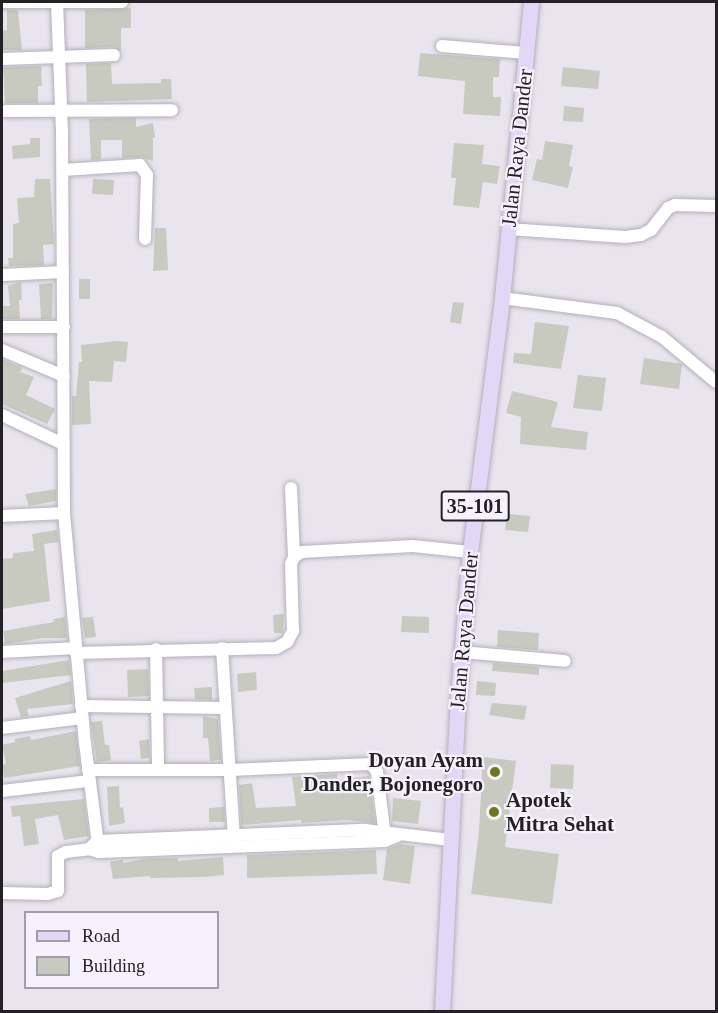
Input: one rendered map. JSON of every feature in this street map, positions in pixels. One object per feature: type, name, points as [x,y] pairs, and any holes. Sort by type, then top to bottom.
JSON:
[{"type":"main road","name":"Jalan Raya Dander","points":[[442,1011],[461,652],[470,552],[502,298],[531,2]]},
{"type":"street","points":[[2,2],[122,2]]},
{"type":"street","points":[[57,2],[63,170],[64,513],[95,847]]},
{"type":"street","points":[[442,46],[526,53]]},
{"type":"street","points":[[2,59],[59,59],[114,55]]},
{"type":"street","points":[[5,111],[172,110]]},
{"type":"street","points":[[63,170],[140,165],[147,175],[145,239]]},
{"type":"street","points":[[508,229],[625,237],[651,231],[668,208],[675,205],[717,206]]},
{"type":"street","points":[[2,275],[63,272]]},
{"type":"street","points":[[502,298],[617,313],[662,337],[717,382]]},
{"type":"street","points":[[2,327],[64,327]]},
{"type":"street","points":[[2,350],[64,376]]},
{"type":"street","points":[[2,417],[63,444]]},
{"type":"street","points":[[2,652],[276,648],[291,638],[293,625],[291,575],[294,557],[291,488]]},
{"type":"street","points":[[2,516],[64,513]]},
{"type":"street","points":[[294,557],[309,550],[401,546],[470,552]]},
{"type":"street","points":[[222,648],[234,840]]},
{"type":"street","points":[[156,649],[158,769]]},
{"type":"street","points":[[461,652],[565,661]]},
{"type":"street","points":[[2,728],[82,712],[157,706],[225,708]]},
{"type":"street","points":[[2,791],[88,775],[158,769],[230,770],[372,764],[377,772],[385,836]]},
{"type":"street","points":[[2,893],[54,893],[60,887],[58,856],[66,852],[95,847],[308,837],[397,836],[450,840]]},
{"type":"building","points":[[131,8],[131,28],[121,28],[121,51],[114,47],[85,48],[85,10]]},
{"type":"building","points":[[7,10],[18,10],[22,50],[2,50],[2,31],[7,30]]},
{"type":"building","points":[[420,53],[500,59],[499,77],[493,77],[493,97],[501,97],[500,116],[463,114],[465,81],[418,76]]},
{"type":"building","points":[[111,63],[112,84],[161,83],[161,79],[171,79],[172,99],[87,102],[86,64]]},
{"type":"building","points":[[41,66],[42,86],[38,86],[38,103],[5,103],[3,67]]},
{"type":"building","points":[[563,67],[600,71],[598,89],[561,86]]},
{"type":"building","points":[[564,106],[584,108],[583,122],[563,121]]},
{"type":"building","points":[[136,118],[136,127],[153,123],[155,137],[153,138],[153,161],[140,157],[122,158],[122,140],[101,140],[101,159],[91,160],[89,119]]},
{"type":"building","points":[[30,138],[40,138],[40,157],[13,159],[12,146],[30,144]]},
{"type":"building","points":[[545,141],[573,145],[569,166],[573,167],[568,188],[532,180],[537,159],[542,160]]},
{"type":"building","points":[[454,143],[484,145],[482,164],[500,166],[497,184],[483,182],[479,208],[453,205],[456,178],[451,178]]},
{"type":"building","points":[[35,179],[50,179],[54,244],[43,245],[44,265],[9,266],[8,258],[13,258],[13,224],[19,223],[17,198],[34,197]]},
{"type":"building","points":[[93,179],[114,180],[113,195],[92,194]]},
{"type":"building","points":[[155,228],[166,228],[168,270],[153,271]]},
{"type":"building","points":[[79,279],[90,279],[90,299],[79,299]]},
{"type":"building","points":[[21,282],[20,319],[2,319],[2,306],[10,306],[8,286]]},
{"type":"building","points":[[53,283],[52,319],[41,319],[39,284]]},
{"type":"building","points":[[453,302],[464,303],[461,324],[450,322]]},
{"type":"building","points":[[535,322],[569,326],[561,369],[513,363],[514,353],[531,354]]},
{"type":"building","points":[[128,342],[126,362],[114,361],[112,382],[89,381],[91,424],[72,425],[72,396],[76,396],[79,362],[82,362],[81,345]]},
{"type":"building","points":[[644,358],[682,364],[679,389],[640,384]]},
{"type":"building","points":[[2,359],[22,368],[20,372],[34,377],[26,395],[55,409],[47,424],[2,404]]},
{"type":"building","points":[[578,375],[606,378],[602,411],[573,408]]},
{"type":"building","points":[[512,391],[558,402],[551,427],[588,432],[586,450],[520,444],[521,417],[506,413]]},
{"type":"building","points":[[56,489],[56,501],[29,506],[25,494]]},
{"type":"building","points":[[507,514],[530,516],[528,532],[505,530]]},
{"type":"building","points":[[57,530],[58,542],[44,544],[50,601],[2,609],[2,559],[13,558],[13,553],[34,551],[32,534]]},
{"type":"building","points":[[284,614],[283,633],[274,633],[273,615]]},
{"type":"building","points":[[402,616],[429,617],[429,633],[401,632]]},
{"type":"building","points":[[65,617],[67,638],[43,638],[5,644],[3,631],[54,622],[53,619]]},
{"type":"building","points":[[93,617],[96,637],[85,638],[82,618]]},
{"type":"building","points":[[498,630],[539,633],[538,650],[497,647]]},
{"type":"building","points":[[69,660],[71,675],[2,683],[2,671]]},
{"type":"building","points":[[493,663],[539,667],[539,675],[492,671]]},
{"type":"building","points":[[148,669],[149,696],[128,697],[127,670]]},
{"type":"building","points":[[256,672],[257,690],[238,692],[237,674]]},
{"type":"building","points":[[71,681],[73,704],[27,709],[29,716],[21,717],[15,698]]},
{"type":"building","points":[[477,681],[496,683],[495,696],[476,695]]},
{"type":"building","points":[[212,687],[212,700],[195,699],[194,688]]},
{"type":"building","points":[[492,703],[527,706],[524,720],[489,715]]},
{"type":"building","points":[[203,716],[218,719],[221,760],[210,761],[208,738],[203,738]]},
{"type":"building","points":[[102,721],[105,745],[109,745],[111,760],[97,762],[91,722]]},
{"type":"building","points":[[76,731],[80,766],[4,778],[2,765],[6,764],[2,745],[30,736],[31,740]]},
{"type":"building","points":[[149,739],[150,758],[141,759],[139,741]]},
{"type":"building","points":[[483,757],[516,761],[505,847],[559,854],[552,904],[471,894],[479,831]]},
{"type":"building","points":[[551,764],[574,765],[573,789],[550,788]]},
{"type":"building","points":[[337,774],[337,780],[369,776],[375,823],[347,820],[301,823],[301,820],[241,825],[239,785],[252,783],[256,808],[296,806],[292,777]]},
{"type":"building","points":[[119,786],[120,808],[123,807],[125,823],[109,826],[107,787]]},
{"type":"building","points":[[393,798],[421,801],[418,824],[392,821]]},
{"type":"building","points":[[84,799],[89,836],[64,840],[58,815],[35,819],[39,844],[24,846],[20,816],[12,817],[11,806]]},
{"type":"building","points":[[224,807],[225,822],[209,822],[209,808]]},
{"type":"building","points":[[400,844],[415,846],[410,884],[383,880],[387,849]]},
{"type":"building","points":[[376,850],[377,874],[247,878],[247,855]]},
{"type":"building","points":[[223,857],[224,875],[204,877],[150,878],[150,876],[113,879],[110,862],[123,860],[123,863],[149,858],[178,858],[178,861]]},
{"type":"place","name":"Doyan Ayam Dander, Bojonegoro","points":[[495,772]]},
{"type":"place","name":"Apotek Mitra Sehat","points":[[494,812]]}]
